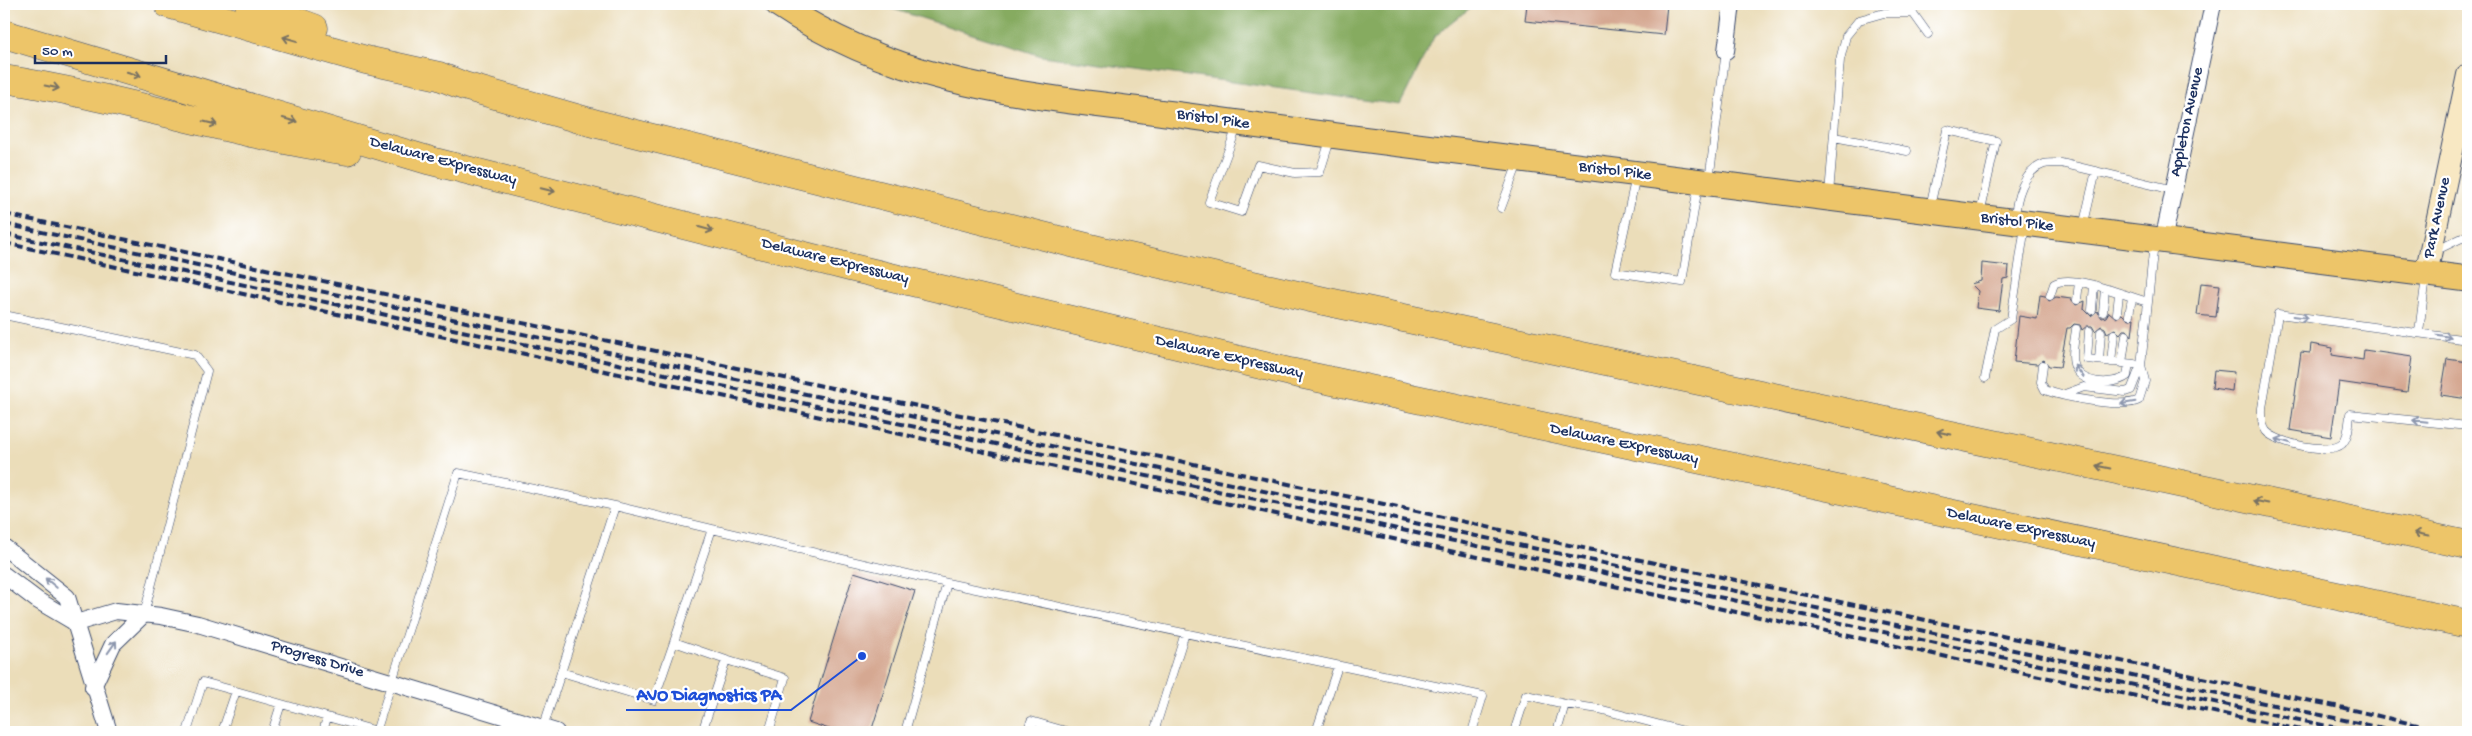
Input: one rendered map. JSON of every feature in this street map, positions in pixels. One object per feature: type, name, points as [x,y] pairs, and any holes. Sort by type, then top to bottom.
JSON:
[{"type":"highway","points":[[168,4],[366,60],[439,76]]},
{"type":"highway","points":[[249,4],[464,86],[597,124],[1126,256],[1334,303],[2468,545]]},
{"type":"highway","name":"Delaware Expressway","points":[[4,34],[431,161],[863,270],[1290,372],[2468,624]]},
{"type":"highway","points":[[4,79],[93,95],[306,145],[431,161]]},
{"type":"main road","name":"Bristol Pike","points":[[778,4],[811,24],[856,47],[936,77],[1024,94],[2082,231],[2158,240],[2429,263],[2468,279]]},
{"type":"street","points":[[1726,51],[1733,4]]},
{"type":"street","name":"Appleton Avenue","points":[[2158,240],[2174,190],[2214,4]]},
{"type":"street","name":"Park Avenue","points":[[2429,263],[2468,75]]},
{"type":"street","points":[[4,547],[67,597],[76,623],[93,688],[109,732]]},
{"type":"street","points":[[4,575],[37,600],[76,623]]},
{"type":"street","name":"Progress Drive","points":[[76,623],[116,611],[198,624],[550,730]]},
{"type":"street","points":[[93,688],[113,644],[144,614]]},
{"type":"lane","points":[[1828,199],[1840,60],[1846,36],[1859,20],[1884,13],[1913,13],[1928,34]]},
{"type":"lane","points":[[1636,174],[1615,272],[1682,282],[1704,183],[1726,51]]},
{"type":"lane","points":[[1239,123],[1209,202],[1241,212],[1258,165],[1295,172],[1320,172],[1331,135]]},
{"type":"lane","points":[[1929,212],[1947,130],[1996,141],[1980,218]]},
{"type":"lane","points":[[1834,137],[1907,151]]},
{"type":"lane","points":[[1501,208],[1519,159]]},
{"type":"lane","points":[[1985,378],[1995,329],[2011,319],[2020,223],[2016,202],[2023,184],[2032,172],[2044,164],[2061,163],[2174,190]]},
{"type":"lane","points":[[2082,231],[2096,171]]},
{"type":"lane","points":[[2419,332],[2429,263],[2468,235]]},
{"type":"lane","points":[[2064,394],[2084,387],[2125,392],[2131,390],[2141,365],[2148,302],[2158,240]]},
{"type":"lane","points":[[2050,296],[2054,284],[2059,281],[2079,282],[2148,302]]},
{"type":"lane","points":[[2078,300],[2079,282]]},
{"type":"lane","points":[[2092,310],[2094,285]]},
{"type":"lane","points":[[2103,312],[2105,289]]},
{"type":"lane","points":[[2117,314],[2118,294]]},
{"type":"lane","points":[[2129,315],[2132,298]]},
{"type":"lane","points":[[2468,340],[2278,314],[2262,408],[2262,424],[2267,432],[2282,442],[2330,449],[2343,443],[2347,436],[2350,414],[2468,426]]},
{"type":"lane","points":[[4,315],[195,355],[207,371],[144,614]]},
{"type":"lane","points":[[2076,329],[2073,363],[2078,372],[2083,377],[2107,383],[2118,382],[2127,376],[2126,335]]},
{"type":"lane","points":[[2090,331],[2087,359],[2141,365]]},
{"type":"lane","points":[[2099,360],[2101,332]]},
{"type":"lane","points":[[2111,362],[2114,334]]},
{"type":"lane","points":[[2043,365],[2042,386],[2050,392],[2117,404],[2131,404],[2139,400],[2143,392],[2145,382],[2141,365]]},
{"type":"lane","points":[[187,732],[203,682],[376,732],[458,473],[615,506],[947,582],[1483,696],[1472,732]]},
{"type":"lane","points":[[550,730],[561,672],[615,506]]},
{"type":"lane","points":[[561,672],[654,700],[712,528]]},
{"type":"lane","points":[[905,732],[947,582]]},
{"type":"lane","points":[[1154,732],[1185,633]]},
{"type":"lane","points":[[674,642],[785,678],[769,732]]},
{"type":"lane","points":[[702,732],[726,660]]},
{"type":"lane","points":[[1316,732],[1338,666]]},
{"type":"lane","points":[[222,732],[236,692]]},
{"type":"lane","points":[[1514,732],[1526,695],[1566,704],[1599,708],[1688,732]]},
{"type":"lane","points":[[272,732],[281,704]]},
{"type":"lane","points":[[1557,732],[1566,704]]},
{"type":"lane","points":[[322,732],[327,717]]},
{"type":"lane","points":[[1027,732],[1031,721],[1069,732]]},
{"type":"green space","points":[[877,4],[1475,4],[1434,37],[1400,105],[1042,56]]},
{"type":"building","points":[[1527,4],[1667,4],[1664,35],[1525,21]]},
{"type":"building","points":[[1982,263],[2009,266],[2008,278],[2003,279],[1999,311],[1976,308],[1978,291],[1971,284],[1981,281]]},
{"type":"building","points":[[2201,283],[2220,285],[2216,317],[2197,315]]},
{"type":"building","points":[[2040,295],[2045,296],[2049,301],[2056,297],[2071,299],[2076,305],[2085,301],[2084,309],[2091,316],[2097,311],[2102,318],[2106,317],[2109,312],[2116,318],[2122,314],[2128,320],[2134,318],[2132,336],[2127,330],[2123,330],[2120,334],[2115,329],[2107,333],[2105,328],[2101,326],[2095,331],[2092,326],[2087,326],[2082,330],[2080,325],[2074,324],[2067,328],[2060,367],[2049,366],[2044,360],[2037,364],[2014,362],[2019,316],[2037,319]]},
{"type":"building","points":[[2311,344],[2333,348],[2332,355],[2363,360],[2364,350],[2412,357],[2407,392],[2339,382],[2331,437],[2290,430],[2301,352],[2310,353]]},
{"type":"building","points":[[2447,359],[2468,362],[2468,399],[2441,395]]},
{"type":"building","points":[[2214,370],[2234,372],[2232,391],[2212,388]]},
{"type":"building","points":[[854,572],[915,591],[871,732],[838,732],[808,722]]},
{"type":"railway","points":[[4,214],[1398,507],[1550,541],[2340,707],[2447,732]]},
{"type":"railway","points":[[4,224],[2401,732]]},
{"type":"railway","points":[[4,234],[2356,732]]},
{"type":"railway","points":[[4,243],[1952,658],[2311,732]]},
{"type":"place","name":"AVO Diagnostics PA","points":[[862,656]]}]
